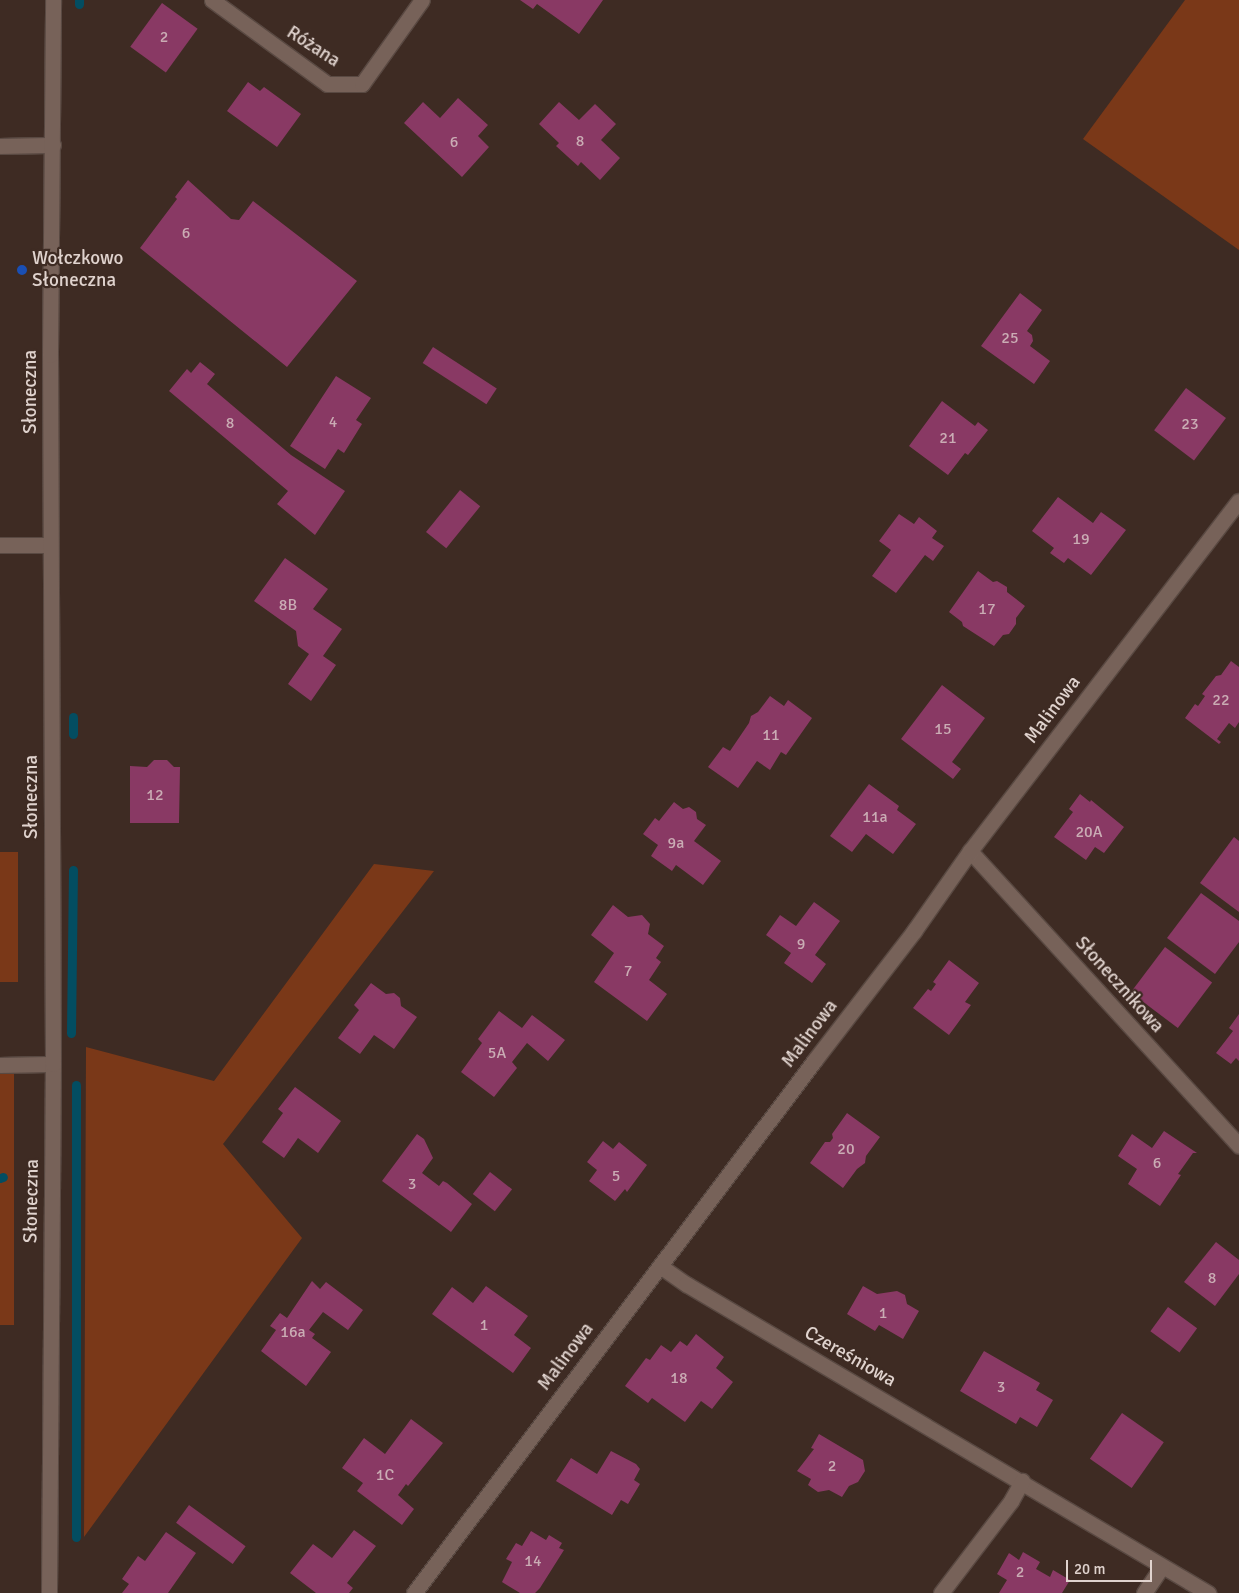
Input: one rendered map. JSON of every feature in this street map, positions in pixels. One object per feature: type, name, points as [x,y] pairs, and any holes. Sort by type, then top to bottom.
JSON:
[{"type":"street","name":"Słoneczna","points":[[49,1593],[53,1064],[50,545],[53,0]]},
{"type":"street","name":"Różana","points":[[212,0],[327,84],[362,84],[422,0]]},
{"type":"street","points":[[0,146],[53,145]]},
{"type":"street","name":"Malinowa","points":[[414,1593],[914,931],[970,851],[1239,500]]},
{"type":"street","points":[[0,545],[50,545]]},
{"type":"street","name":"Słonecznikowa","points":[[970,851],[1239,1146]]},
{"type":"street","points":[[0,1065],[53,1064]]},
{"type":"street","name":"Czereśniowa","points":[[660,1266],[686,1284],[1022,1481],[1208,1593]]},
{"type":"street","points":[[941,1593],[1011,1500],[1022,1481]]},
{"type":"street","points":[[1144,1593],[1162,1566]]},
{"type":"shaded area","points":[[1185,0],[1239,0],[1239,250],[1083,139]]},
{"type":"shaded area","points":[[0,852],[18,852],[18,982],[0,982]]},
{"type":"shaded area","points":[[374,864],[434,871],[223,1144],[302,1238],[84,1537],[86,1047],[214,1081]]},
{"type":"shaded area","points":[[0,1074],[14,1074],[14,1325],[0,1325]]},
{"type":"building","points":[[520,0],[603,0],[579,34],[537,4],[533,9]]},
{"type":"building","points":[[162,3],[198,29],[166,73],[130,47]]},
{"type":"building","points":[[248,82],[260,91],[264,87],[301,114],[277,147],[227,111]]},
{"type":"building","points":[[458,98],[488,125],[478,136],[489,147],[462,177],[404,123],[423,102],[440,118]]},
{"type":"building","points":[[559,102],[579,120],[595,104],[616,124],[601,140],[620,158],[600,180],[581,162],[578,166],[556,146],[559,143],[539,124]]},
{"type":"building","points":[[188,180],[231,219],[239,220],[253,201],[357,281],[287,367],[140,248],[177,199],[175,197]]},
{"type":"building","points":[[1020,293],[1042,310],[1027,331],[1032,335],[1033,341],[1030,346],[1050,361],[1034,384],[981,346]]},
{"type":"building","points":[[433,347],[497,388],[486,404],[423,363]]},
{"type":"building","points":[[200,362],[215,374],[207,384],[291,455],[345,491],[315,535],[277,504],[288,491],[169,391],[187,369],[191,373]]},
{"type":"building","points":[[336,376],[371,398],[356,420],[362,424],[344,453],[338,449],[325,469],[290,446]]},
{"type":"building","points":[[1186,388],[1226,418],[1194,460],[1154,430]]},
{"type":"building","points":[[942,401],[975,426],[978,422],[988,430],[968,455],[965,453],[948,475],[909,446]]},
{"type":"building","points":[[460,490],[480,506],[446,548],[426,532]]},
{"type":"building","points":[[1058,497],[1093,523],[1101,512],[1126,530],[1091,575],[1068,558],[1064,563],[1050,553],[1054,548],[1032,531]]},
{"type":"building","points":[[899,514],[914,524],[919,517],[937,531],[932,538],[944,546],[933,561],[925,555],[896,593],[872,576],[891,550],[879,541]]},
{"type":"building","points":[[285,558],[328,589],[313,609],[342,629],[323,656],[336,665],[311,701],[288,684],[309,654],[298,646],[296,631],[254,601]]},
{"type":"building","points":[[978,571],[993,582],[997,581],[1007,587],[1007,592],[1025,606],[1016,618],[1016,624],[1009,634],[1003,635],[994,646],[963,626],[962,622],[949,612]]},
{"type":"building","points":[[1231,661],[1239,667],[1239,722],[1235,728],[1229,723],[1217,739],[1221,742],[1219,744],[1185,718],[1195,704],[1198,706],[1205,696],[1202,694],[1216,676],[1221,675]]},
{"type":"building","points":[[942,685],[985,718],[952,762],[961,769],[953,779],[901,739]]},
{"type":"building","points":[[770,696],[784,706],[788,700],[812,718],[786,755],[781,752],[770,770],[757,761],[738,788],[708,767],[723,747],[730,751],[749,723],[751,716],[758,712]]},
{"type":"building","points":[[154,760],[167,760],[174,767],[180,767],[179,823],[130,823],[130,766],[147,767]]},
{"type":"building","points":[[869,784],[899,806],[897,810],[916,824],[893,854],[866,834],[852,852],[830,836]]},
{"type":"building","points":[[1080,794],[1090,802],[1091,800],[1124,827],[1104,853],[1095,847],[1086,860],[1054,837],[1073,812],[1069,809]]},
{"type":"building","points":[[674,802],[683,809],[689,807],[696,812],[697,819],[706,825],[694,841],[721,861],[703,885],[676,865],[672,871],[651,856],[658,845],[643,834],[655,818],[659,821]]},
{"type":"building","points":[[1234,837],[1239,841],[1239,912],[1200,883]]},
{"type":"building","points":[[1201,893],[1239,921],[1239,942],[1215,974],[1167,938]]},
{"type":"building","points":[[814,902],[840,921],[815,955],[826,964],[812,983],[784,963],[791,953],[766,935],[780,915],[796,926]]},
{"type":"building","points":[[613,905],[628,917],[642,915],[650,924],[648,934],[664,946],[656,958],[661,962],[649,980],[667,994],[647,1021],[594,982],[614,953],[591,935]]},
{"type":"building","points":[[1165,947],[1212,983],[1178,1028],[1131,993]]},
{"type":"building","points":[[949,960],[979,983],[965,1002],[971,1005],[949,1035],[913,1008],[928,989],[931,991],[936,984],[933,982]]},
{"type":"building","points":[[371,983],[386,994],[394,993],[400,998],[401,1006],[417,1017],[394,1049],[374,1035],[360,1054],[338,1038],[359,1010],[354,1005]]},
{"type":"building","points":[[499,1011],[522,1028],[532,1015],[565,1040],[548,1061],[527,1043],[512,1062],[517,1068],[494,1097],[461,1072],[482,1043],[478,1039]]},
{"type":"building","points":[[1239,1014],[1239,1061],[1236,1058],[1231,1064],[1216,1053],[1233,1031],[1229,1028]]},
{"type":"building","points":[[295,1087],[341,1121],[318,1153],[298,1138],[284,1158],[262,1142],[283,1113],[278,1109]]},
{"type":"building","points":[[847,1113],[880,1137],[866,1156],[865,1163],[857,1169],[843,1188],[810,1163],[825,1142],[830,1142],[833,1138],[832,1134]]},
{"type":"building","points":[[1164,1131],[1197,1153],[1193,1153],[1178,1174],[1181,1175],[1160,1206],[1128,1184],[1137,1169],[1118,1156],[1132,1134],[1152,1148]]},
{"type":"building","points":[[417,1134],[424,1139],[433,1158],[422,1173],[439,1186],[443,1181],[447,1183],[472,1204],[451,1232],[382,1181]]},
{"type":"building","points":[[603,1141],[613,1149],[619,1142],[647,1165],[627,1192],[625,1189],[615,1201],[589,1181],[597,1170],[587,1162]]},
{"type":"building","points":[[490,1172],[512,1189],[495,1211],[473,1194]]},
{"type":"building","points":[[1216,1242],[1239,1260],[1239,1274],[1215,1306],[1184,1282]]},
{"type":"building","points":[[312,1281],[320,1289],[326,1282],[363,1310],[348,1330],[323,1312],[309,1330],[315,1334],[312,1338],[331,1352],[306,1386],[261,1351],[276,1330],[270,1326],[280,1313],[287,1318]]},
{"type":"building","points":[[486,1286],[528,1316],[514,1335],[531,1348],[513,1373],[432,1314],[452,1287],[473,1303]]},
{"type":"building","points":[[863,1286],[877,1294],[897,1291],[905,1295],[907,1304],[919,1311],[903,1339],[879,1325],[875,1331],[847,1314]]},
{"type":"building","points":[[1168,1307],[1197,1328],[1179,1352],[1150,1331]]},
{"type":"building","points":[[696,1334],[724,1357],[716,1368],[733,1382],[712,1409],[701,1401],[685,1422],[652,1398],[648,1403],[625,1386],[646,1358],[650,1360],[661,1345],[671,1352],[680,1341],[687,1346]]},
{"type":"building","points":[[984,1351],[1040,1383],[1036,1390],[1053,1400],[1037,1427],[1020,1417],[1016,1424],[960,1391]]},
{"type":"building","points":[[1122,1413],[1164,1442],[1132,1488],[1090,1459]]},
{"type":"building","points":[[411,1419],[443,1443],[408,1486],[406,1484],[398,1495],[414,1509],[402,1525],[357,1491],[363,1483],[342,1468],[364,1438],[385,1454]]},
{"type":"building","points":[[819,1434],[863,1460],[865,1471],[858,1482],[849,1486],[842,1497],[829,1490],[818,1492],[808,1485],[811,1479],[797,1471],[814,1449],[811,1448]]},
{"type":"building","points":[[611,1451],[636,1464],[640,1469],[634,1480],[640,1484],[628,1504],[621,1500],[612,1515],[556,1481],[571,1458],[597,1474]]},
{"type":"building","points":[[189,1505],[246,1546],[233,1564],[176,1523]]},
{"type":"building","points":[[354,1530],[376,1546],[347,1583],[353,1588],[349,1593],[316,1593],[290,1573],[313,1544],[332,1558]]},
{"type":"building","points":[[531,1531],[546,1540],[549,1535],[562,1543],[559,1548],[564,1550],[535,1593],[520,1593],[502,1582],[512,1562],[506,1559],[516,1543],[522,1546]]},
{"type":"building","points":[[166,1532],[196,1553],[168,1593],[122,1593],[129,1584],[122,1579],[138,1556],[145,1561]]},
{"type":"building","points":[[1023,1552],[1040,1562],[1036,1569],[1050,1577],[1053,1570],[1070,1580],[1062,1593],[999,1593],[1007,1580],[997,1574],[1009,1553],[1019,1560]]},
{"type":"waterway","points":[[73,717],[73,734]]},
{"type":"waterway","points":[[71,1033],[73,870]]},
{"type":"waterway","points":[[76,1085],[76,1537]]},
{"type":"place","name":"Wołczkowo Słoneczna","points":[[22,270]]}]
